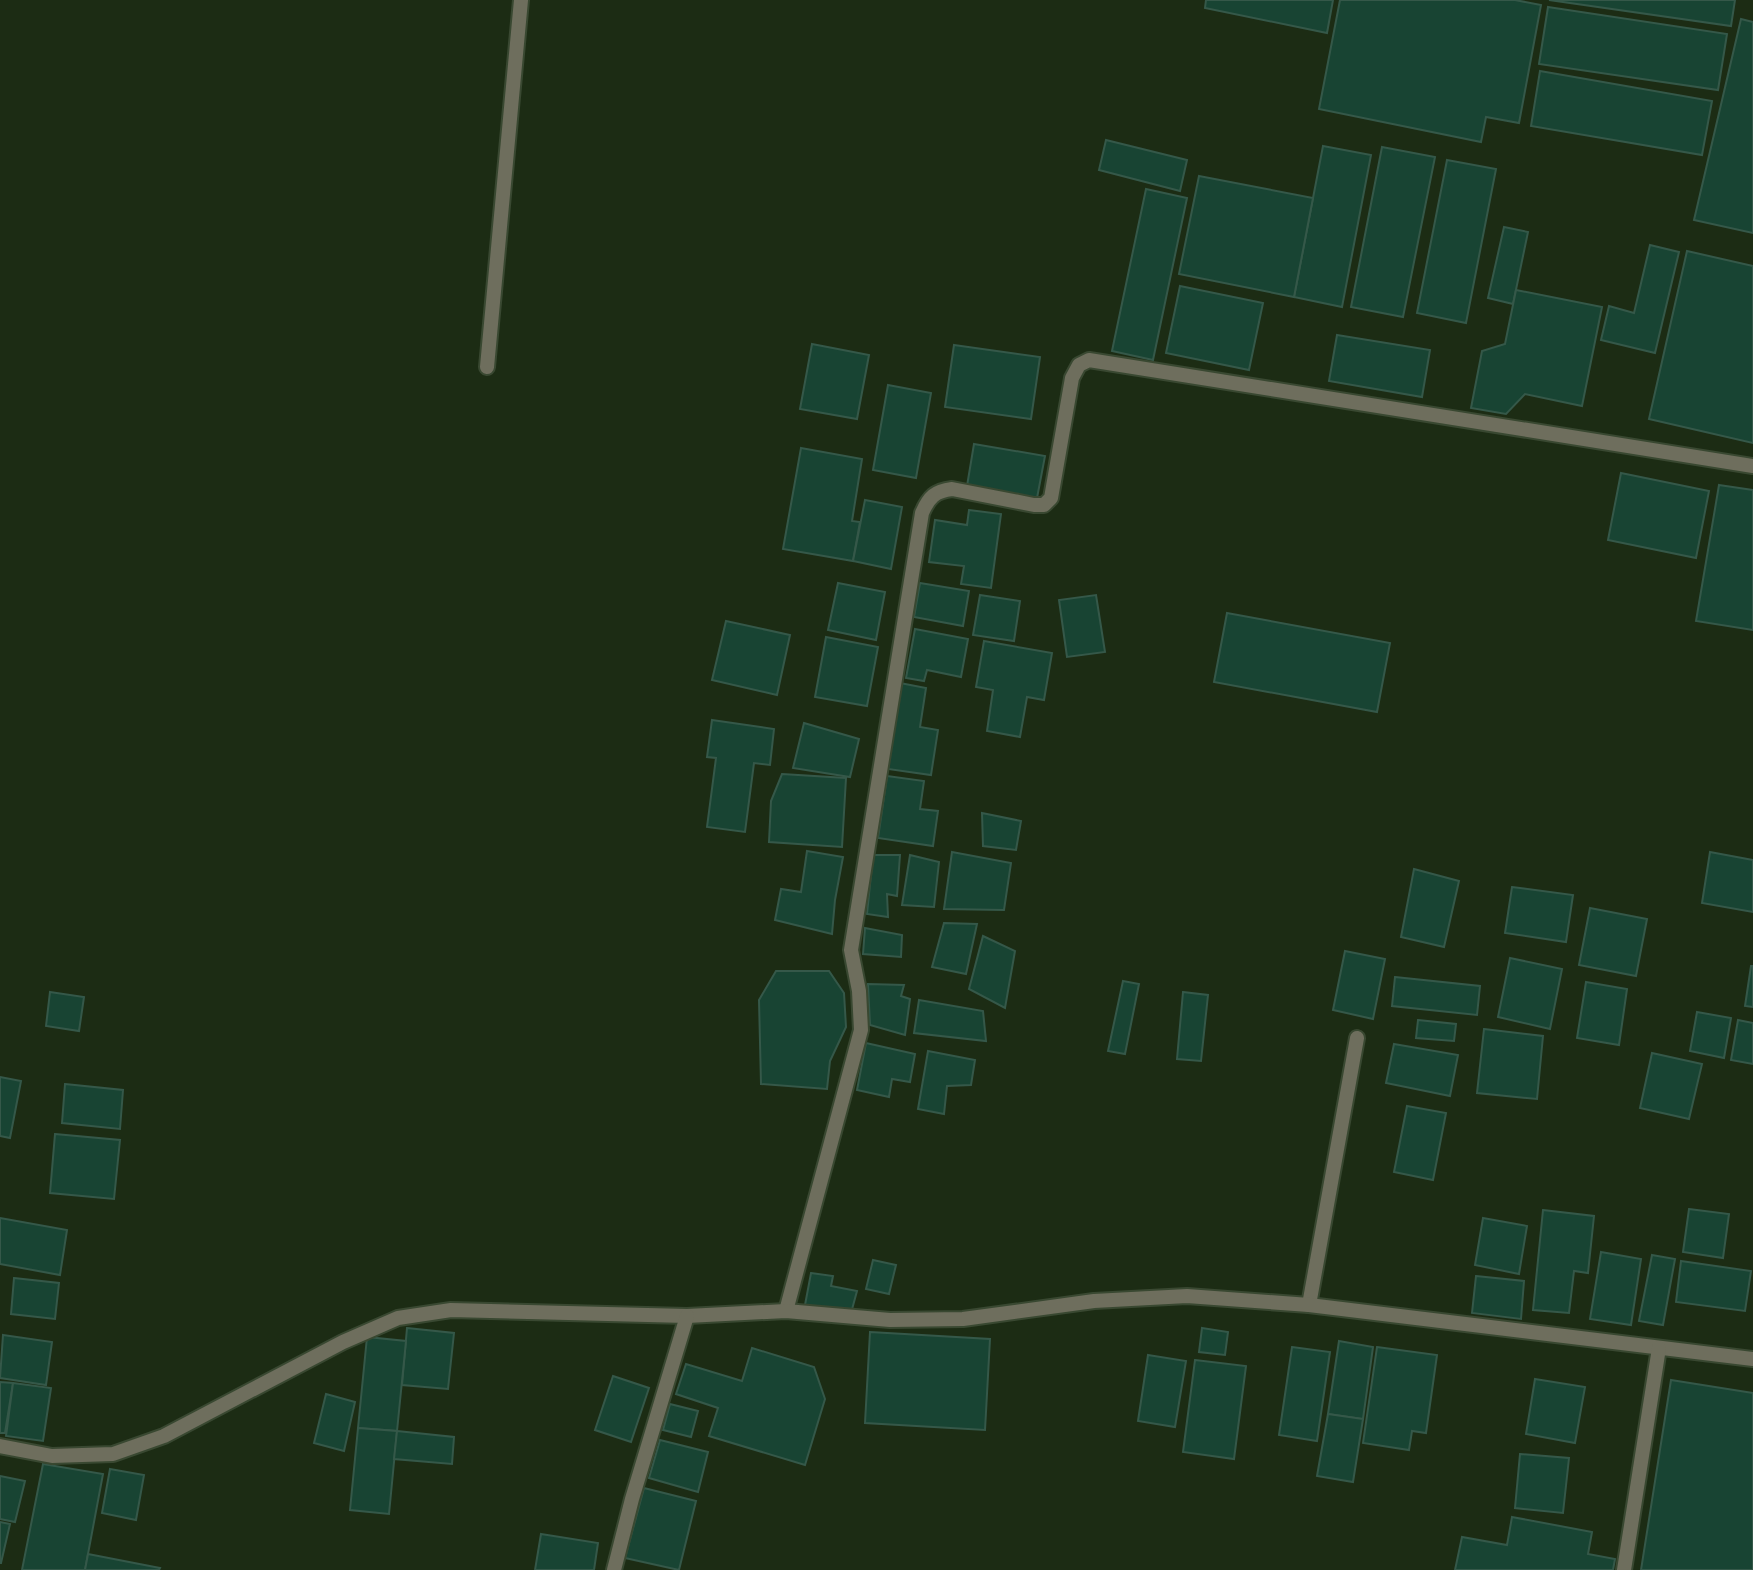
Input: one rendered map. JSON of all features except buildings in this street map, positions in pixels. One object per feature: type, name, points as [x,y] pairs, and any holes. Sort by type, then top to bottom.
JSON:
[{"type":"street","points":[[487,367],[521,0]]},
{"type":"street","points":[[786,1311],[861,1030],[859,991],[851,950],[922,513],[928,499],[939,491],[952,489],[1044,505],[1051,498],[1072,378],[1079,365],[1089,360],[1753,466]]},
{"type":"street","points":[[1309,1306],[1357,1038]]},
{"type":"street","points":[[0,1446],[52,1456],[113,1454],[164,1436],[343,1342],[398,1318],[452,1310],[687,1315],[786,1311],[890,1320],[963,1319],[1094,1301],[1187,1296],[1309,1306],[1753,1359]]},
{"type":"street","points":[[614,1570],[632,1499],[687,1315]]},
{"type":"street","points":[[1623,1570],[1659,1348]]}]
